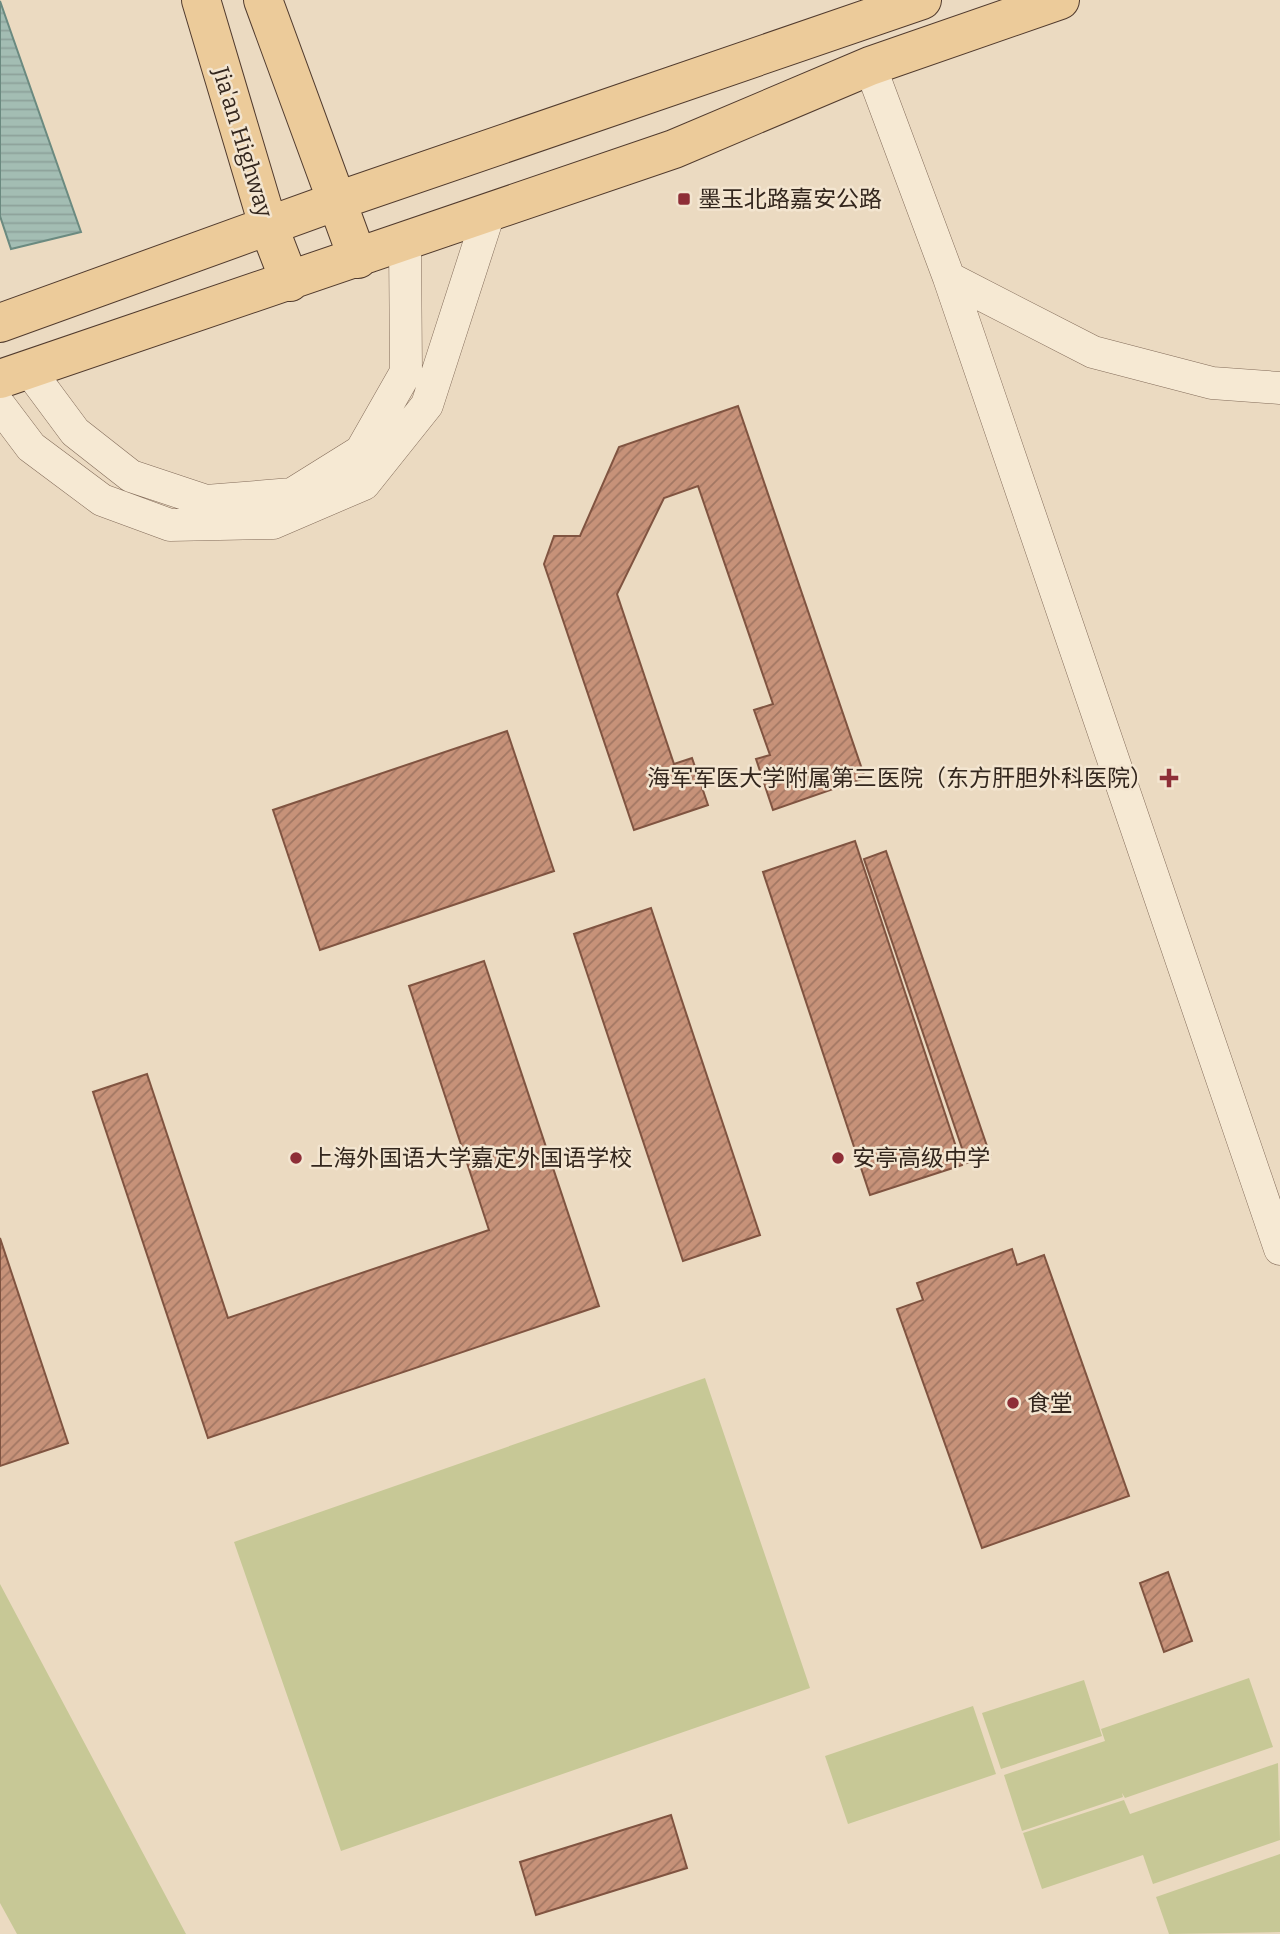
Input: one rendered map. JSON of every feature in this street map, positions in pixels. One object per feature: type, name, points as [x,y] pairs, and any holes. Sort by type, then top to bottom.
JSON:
[{"type":"main road","name":"Jia'an Highway","points":[[201,0],[268,225],[290,282]]},
{"type":"main road","points":[[263,0],[358,258]]},
{"type":"main road","points":[[0,323],[268,225],[922,0]]},
{"type":"main road","points":[[14,374],[674,149],[870,66],[1060,0]]},
{"type":"street","points":[[870,66],[949,278],[1280,1249]]},
{"type":"street","points":[[0,406],[31,447],[102,500],[170,525],[273,523],[364,484],[427,405],[489,213]]},
{"type":"street","points":[[14,374],[75,432],[131,476],[206,501],[292,494],[361,451],[406,372],[405,242]]},
{"type":"street","points":[[949,278],[1093,352],[1212,383],[1280,388]]},
{"type":"green space","points":[[705,1378],[810,1688],[341,1851],[234,1542]]},
{"type":"green space","points":[[0,1584],[186,1934],[17,1934],[0,1903]]},
{"type":"green space","points":[[1249,1678],[1273,1747],[1125,1798],[1122,1793],[1123,1797],[1022,1831],[1004,1775],[1105,1741],[1101,1729]]},
{"type":"green space","points":[[1084,1680],[1102,1736],[1001,1769],[982,1713]]},
{"type":"green space","points":[[973,1706],[996,1774],[848,1824],[825,1756]]},
{"type":"green space","points":[[1278,1763],[1280,1840],[1153,1884],[1143,1855],[1042,1889],[1023,1833],[1124,1800],[1130,1814]]},
{"type":"green space","points":[[1280,1854],[1280,1932],[1169,1934],[1156,1897]]},
{"type":"shaded area","points":[[0,1],[81,232],[11,249],[0,216]]},
{"type":"building","points":[[738,406],[865,778],[773,810],[756,759],[770,755],[754,710],[773,704],[698,486],[664,498],[617,594],[674,764],[692,758],[708,805],[634,830],[544,564],[554,536],[580,536],[619,447]]},
{"type":"building","points":[[507,731],[554,871],[320,950],[273,810]]},
{"type":"building","points":[[855,841],[962,1165],[870,1195],[763,872]]},
{"type":"building","points":[[886,851],[990,1155],[967,1163],[864,859]]},
{"type":"building","points":[[651,908],[760,1235],[683,1261],[574,934]]},
{"type":"building","points":[[484,961],[599,1306],[208,1438],[93,1092],[147,1074],[228,1318],[489,1230],[409,986]]},
{"type":"building","points":[[0,1238],[68,1443],[0,1466]]},
{"type":"building","name":"食堂","points":[[1012,1249],[1017,1265],[1044,1255],[1129,1496],[982,1548],[897,1309],[923,1300],[917,1283]]},
{"type":"building","points":[[1168,1572],[1192,1641],[1164,1652],[1140,1583]]},
{"type":"building","points":[[671,1815],[687,1868],[536,1915],[520,1862]]},
{"type":"place","name":"墨玉北路嘉安公路","points":[[684,199]]},
{"type":"place","name":"海军军医大学附属第三医院（东方肝胆外科医院）","points":[[1169,778]]},
{"type":"place","name":"上海外国语大学嘉定外国语学校","points":[[296,1158]]},
{"type":"place","name":"安亭高级中学","points":[[838,1158]]},
{"type":"place","name":"食堂","points":[[1013,1403]]}]
